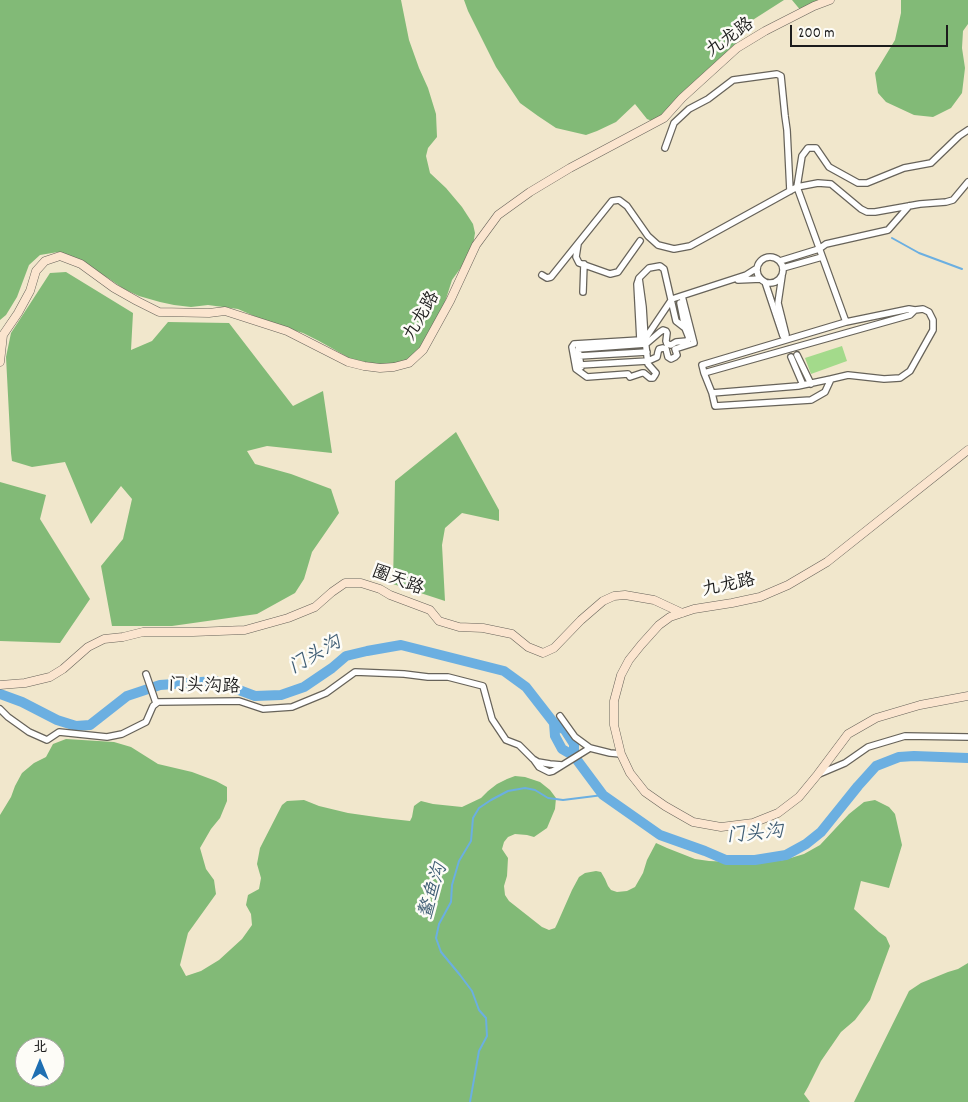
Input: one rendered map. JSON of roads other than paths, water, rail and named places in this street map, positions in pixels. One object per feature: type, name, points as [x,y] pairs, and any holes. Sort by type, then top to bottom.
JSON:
[{"type":"street","name":"九龙路","points":[[0,362],[3,335],[30,291],[36,270],[45,261],[60,256],[80,264],[114,288],[160,312],[209,313],[225,311],[287,331],[348,362],[380,368],[408,363],[423,350],[450,300],[476,245],[498,215],[530,192],[570,168],[664,118],[682,98],[738,48],[765,31],[830,0]]},
{"type":"street","points":[[665,148],[674,123],[689,108],[708,99],[733,80],[777,74],[781,76],[787,130],[790,191]]},
{"type":"street","points":[[846,322],[797,187],[802,156],[808,148],[816,148],[830,167],[858,183],[867,183],[904,168],[931,163],[959,136],[968,130]]},
{"type":"street","points":[[542,275],[547,278],[551,277],[612,201],[619,200],[627,206],[648,236],[658,244],[674,249],[690,246],[797,187],[818,183],[830,184],[861,209],[867,212],[875,212],[954,200],[968,182]]},
{"type":"street","points":[[780,261],[819,249],[826,244],[888,230],[909,206]]},
{"type":"street","points":[[579,242],[576,257],[579,263],[610,274],[618,272],[640,241]]},
{"type":"street","points":[[773,257],[780,261],[784,268],[778,303],[784,335],[763,281],[757,272],[759,264],[765,258],[773,257]]},
{"type":"street","points":[[784,268],[822,257]]},
{"type":"street","points":[[583,292],[584,264]]},
{"type":"street","points":[[575,349],[576,368],[587,377],[628,374],[630,377],[644,373],[653,378],[656,373],[648,364],[648,360],[647,352],[644,341],[643,307],[639,278],[649,268],[660,266],[664,269],[677,297],[694,343],[675,349],[677,355],[671,359],[667,355],[666,349],[663,348],[659,349],[657,356],[648,360],[580,365]]},
{"type":"street","points":[[644,341],[677,297],[730,281],[758,268]]},
{"type":"street","points":[[730,281],[774,283],[782,276]]},
{"type":"street","points":[[581,373],[579,356],[572,346],[574,344],[644,341],[664,330],[667,333],[667,344],[671,345],[676,342],[687,341],[689,338],[677,297]]},
{"type":"street","points":[[712,393],[811,384],[848,375],[884,379],[900,378],[910,370],[933,330],[933,320],[929,312],[909,309],[846,322],[702,365],[715,406],[812,400],[826,392],[832,379]]},
{"type":"street","points":[[704,373],[910,315],[915,310]]},
{"type":"street","points":[[579,356],[647,352]]},
{"type":"street","points":[[802,385],[794,356],[811,384]]},
{"type":"street","name":"九龙路","points":[[968,450],[827,562],[760,597],[694,609],[670,618],[658,625],[629,660],[621,675],[614,701],[614,725],[621,754],[630,773],[645,792],[693,822],[721,827],[753,823],[778,813],[799,797],[848,734],[876,718],[920,705],[968,696]]},
{"type":"street","name":"圈天路","points":[[2,684],[25,683],[50,677],[63,669],[88,646],[104,640],[143,632],[245,630],[288,618],[315,607],[344,583],[361,583],[380,589],[390,595],[430,610],[439,621],[459,627],[483,628],[512,634],[528,647],[542,652],[554,648],[603,601],[614,596],[625,595],[654,600],[682,614]]},
{"type":"street","name":"门头沟路","points":[[0,709],[28,732],[46,740],[59,732],[107,737],[122,734],[146,722],[153,706],[158,702],[239,701],[263,709],[292,707],[326,693],[355,672],[404,674],[448,677],[483,686],[492,719],[502,735],[506,740],[519,745],[533,759],[544,763],[562,765],[590,748]]},
{"type":"street","points":[[146,674],[156,703]]},
{"type":"street","points":[[560,716],[575,737],[590,748],[621,754]]},
{"type":"street","points":[[818,774],[844,763],[868,747],[905,736],[968,737]]},
{"type":"waterway","points":[[892,238],[919,253],[962,269]]},
{"type":"waterway","name":"门头沟","points":[[0,694],[22,702],[57,720],[76,726],[90,725],[127,696],[160,685],[215,681],[255,696],[281,695],[304,687],[346,656],[401,645],[504,671],[526,687],[554,723],[555,736],[562,749],[574,756],[603,795],[660,835],[726,860],[755,860],[786,855],[806,844],[821,832],[876,766],[899,757],[968,758]]},
{"type":"waterway","name":"门头沟","points":[[554,723],[565,730],[574,744],[574,756]]},
{"type":"waterway","name":"鳌鱼沟","points":[[470,1102],[479,1051],[487,1036],[486,1018],[479,1010],[472,991],[441,952],[436,938],[439,924],[451,902],[452,885],[459,861],[471,841],[473,818],[479,808],[508,791],[525,788],[535,790],[548,798],[563,800],[603,795]]},
{"type":"tunnel","points":[[783,338],[791,357]]}]
